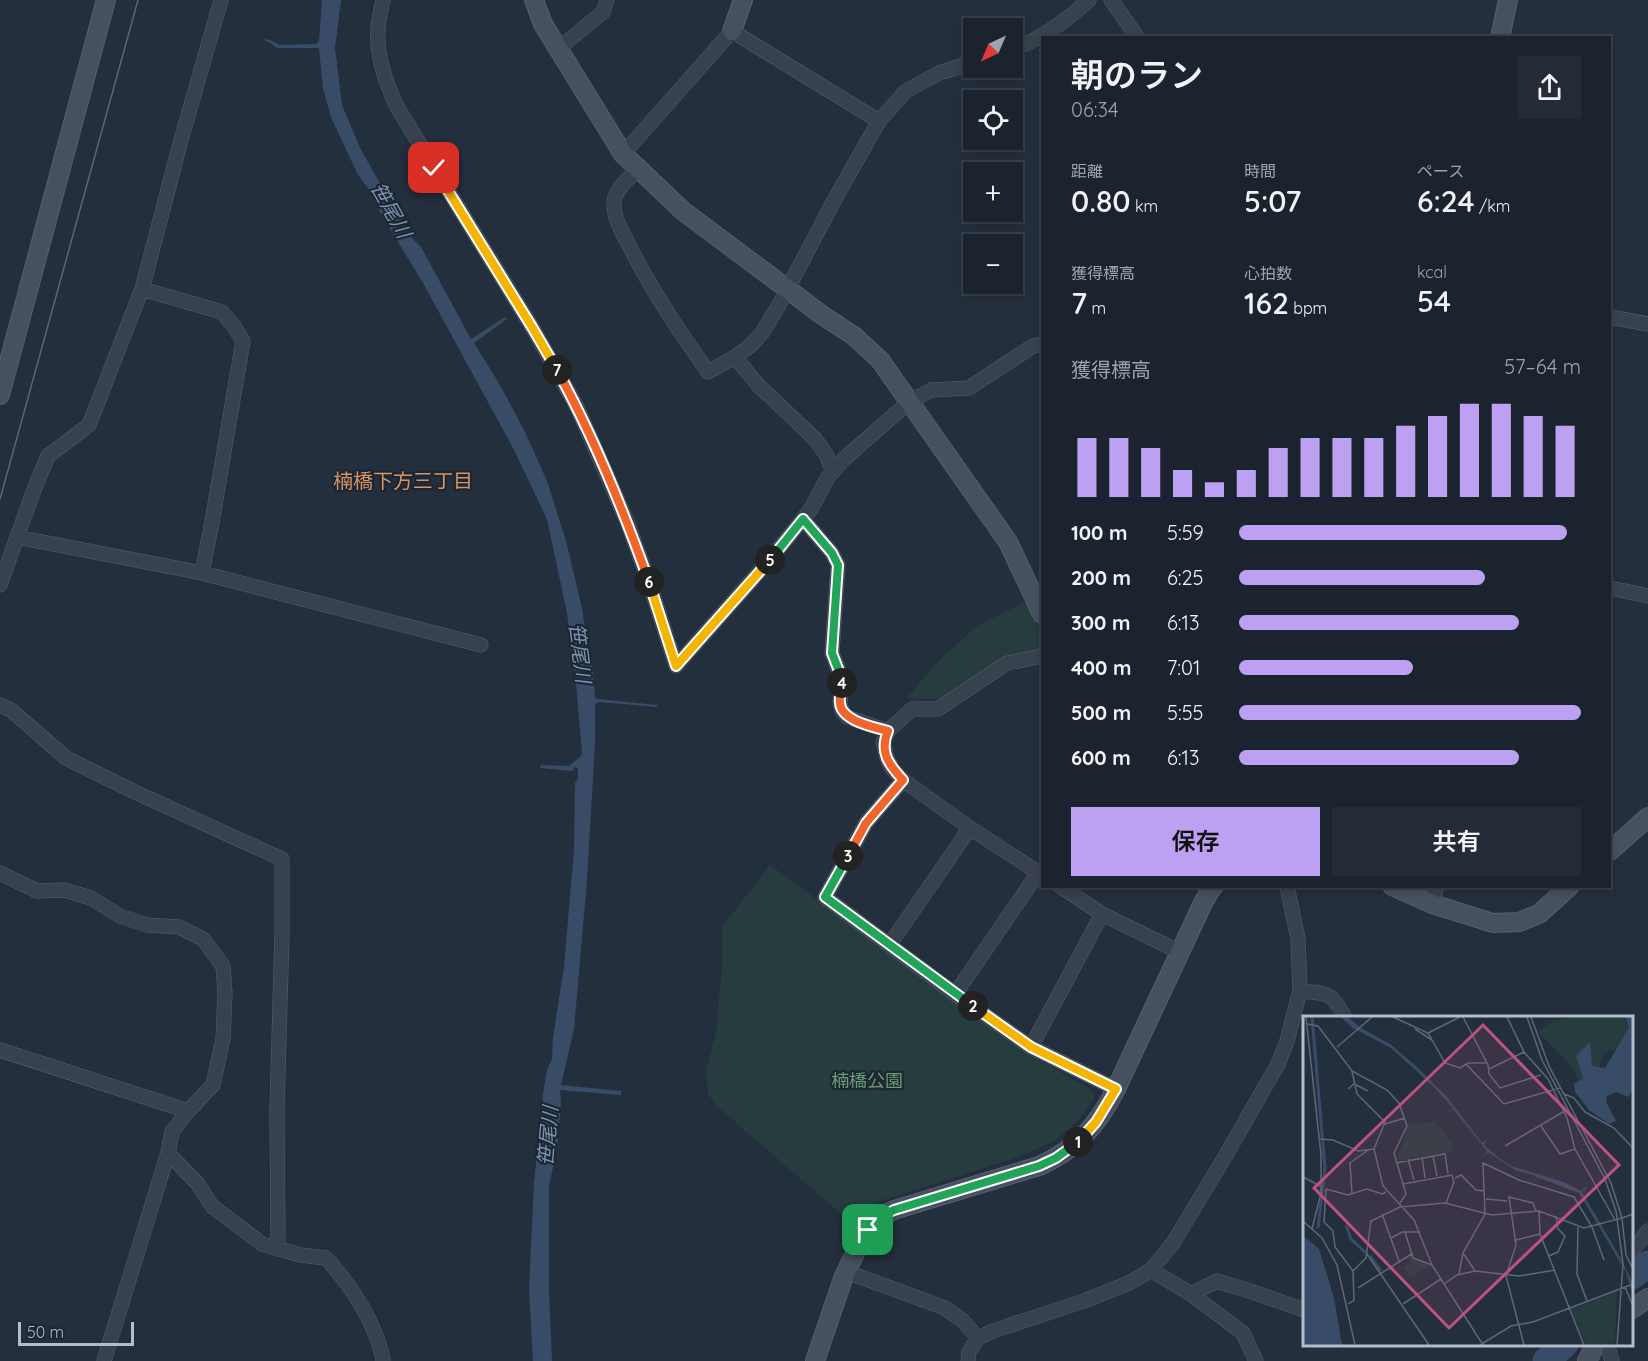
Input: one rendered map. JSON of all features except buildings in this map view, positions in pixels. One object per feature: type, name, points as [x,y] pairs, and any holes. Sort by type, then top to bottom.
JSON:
[{"type":"street","points":[[0,395],[106,0]]},
{"type":"street","points":[[0,585],[48,456],[89,425],[142,289],[221,0]]},
{"type":"street","points":[[383,0],[378,29],[379,54],[387,86],[397,107],[532,327],[577,406],[628,522],[676,666],[803,519],[828,477],[844,459],[909,402],[930,390],[969,388],[1033,346],[1041,344]]},
{"type":"street","points":[[534,0],[543,24],[623,154],[683,211],[854,336],[880,360],[1008,542],[1041,612]]},
{"type":"street","points":[[558,48],[603,12],[608,0]]},
{"type":"street","points":[[623,154],[732,31],[743,0]]},
{"type":"street","points":[[1023,46],[1072,16],[1089,0]]},
{"type":"street","points":[[1111,0],[1137,36]]},
{"type":"street","points":[[1500,36],[1508,0]]},
{"type":"street","points":[[732,31],[879,121]]},
{"type":"street","points":[[639,169],[618,191],[614,200],[618,225],[647,282],[708,372],[735,357],[762,333],[879,121],[906,91],[939,74],[963,66]]},
{"type":"street","points":[[142,289],[222,312],[243,341],[202,573]]},
{"type":"street","points":[[1611,317],[1648,324]]},
{"type":"street","points":[[735,357],[758,385],[815,438],[826,454],[833,472]]},
{"type":"street","points":[[803,519],[832,553],[838,565],[832,653],[842,679],[840,703],[842,711],[848,717],[888,731]]},
{"type":"street","points":[[17,537],[202,573],[481,645]]},
{"type":"street","points":[[1611,588],[1648,596]]},
{"type":"street","points":[[955,994],[1040,874],[903,780],[892,769],[884,742],[888,731],[912,709],[938,709],[1007,663],[1041,656]]},
{"type":"street","points":[[0,705],[11,710],[66,758],[282,859],[277,1131],[278,1249]]},
{"type":"street","points":[[903,780],[866,823],[825,897],[955,994],[1031,1047],[1116,1089]]},
{"type":"street","points":[[1611,851],[1648,818]]},
{"type":"street","points":[[890,944],[970,828]]},
{"type":"street","points":[[0,873],[37,891],[64,890],[91,898],[120,916],[147,925],[179,927],[203,939],[223,966],[225,993],[223,1039],[213,1084],[172,1132],[168,1154],[104,1361]]},
{"type":"street","points":[[1063,888],[1102,914],[1180,952]]},
{"type":"street","points":[[815,1361],[846,1272],[868,1230],[884,1215],[1039,1166],[1056,1158],[1085,1136],[1107,1107],[1203,903],[1212,888]]},
{"type":"street","points":[[968,1361],[969,1353],[978,1338],[1129,1283],[1151,1270],[1173,1243],[1278,1064],[1287,1041],[1300,991],[1298,939],[1287,888]]},
{"type":"street","points":[[1402,888],[1435,895],[1493,923],[1519,922],[1539,914],[1568,888]]},
{"type":"street","points":[[1031,1047],[1102,914]]},
{"type":"street","points":[[1300,991],[1326,994],[1336,1002],[1344,1016]]},
{"type":"street","points":[[0,1050],[188,1111]]},
{"type":"street","points":[[168,1154],[198,1184],[212,1206],[262,1244],[300,1255],[326,1257],[353,1291],[369,1319],[383,1354],[383,1361]]},
{"type":"street","points":[[1633,1250],[1648,1231]]},
{"type":"street","points":[[1151,1270],[1191,1294],[1243,1333],[1256,1361]]},
{"type":"street","points":[[846,1272],[945,1308],[962,1320],[978,1338]]},
{"type":"street","points":[[1191,1294],[1217,1281],[1303,1309]]},
{"type":"street","points":[[1633,1308],[1648,1298]]},
{"type":"street","points":[[1587,1361],[1595,1346]]},
{"type":"street","points":[[1608,1346],[1612,1361]]},
{"type":"green space","points":[[1025,602],[1041,630],[1041,646],[1034,651],[1004,656],[941,700],[907,698],[935,664],[977,626]]},
{"type":"green space","name":"楠橋公園","points":[[770,865],[1027,1053],[1092,1090],[1094,1099],[1079,1120],[1054,1141],[1021,1156],[878,1202],[854,1221],[840,1213],[717,1106],[708,1094],[706,1070],[716,1033],[722,967],[722,927]]},
{"type":"water","name":"笹尾川","points":[[322,0],[341,0],[335,48],[342,105],[360,148],[410,236],[421,247],[471,339],[505,317],[507,319],[474,343],[526,434],[547,481],[566,541],[582,608],[595,698],[657,705],[657,707],[599,702],[595,704],[587,880],[574,1029],[561,1085],[621,1091],[621,1095],[560,1090],[557,1148],[549,1186],[549,1295],[552,1361],[533,1361],[529,1290],[534,1183],[544,1087],[552,1059],[564,967],[574,850],[575,783],[578,779],[576,766],[572,771],[540,768],[541,765],[569,766],[582,753],[567,613],[547,519],[513,448],[423,283],[380,212],[371,192],[358,175],[331,117],[323,88],[319,48],[277,48],[262,39],[280,45],[316,44],[319,41]]},
{"type":"waterway","points":[[1633,1275],[1648,1264]]},
{"type":"waterway","points":[[1546,1361],[1563,1346]]},
{"type":"tram line","points":[[0,499],[138,0]]},
{"type":"district","name":"楠橋下方三丁目","points":[[403,481]]},
{"type":"route","points":[[434,168],[532,327],[577,406],[628,522],[676,666],[803,519],[832,553],[838,565],[832,653],[842,679],[840,703],[842,711],[848,717],[888,731],[884,742],[887,758],[892,769],[903,780],[866,823],[825,897],[955,994],[1031,1047],[1116,1089],[1107,1107],[1085,1136],[1056,1158],[1039,1166],[894,1210],[884,1215],[868,1230]]}]
